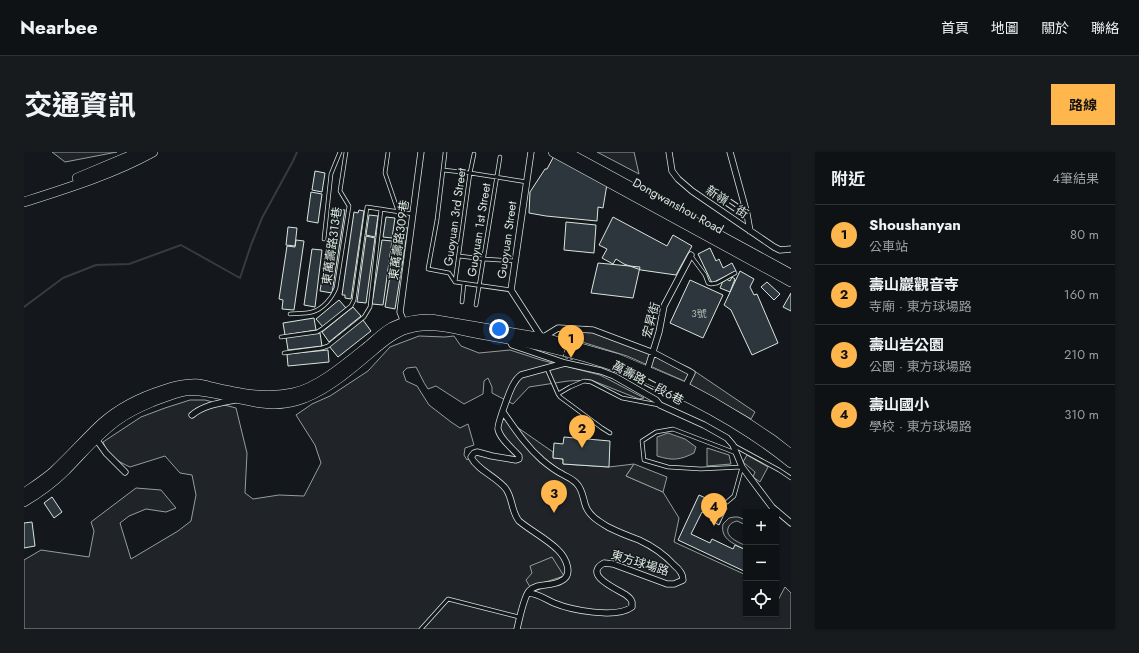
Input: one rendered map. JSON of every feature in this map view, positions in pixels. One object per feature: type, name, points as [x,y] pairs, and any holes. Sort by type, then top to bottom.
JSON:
[{"type":"main road","points":[[24,196],[70,181],[128,154],[138,152]]},
{"type":"main road","points":[[24,202],[119,168],[153,152]]},
{"type":"main road","name":"Dongwanshou Road","points":[[553,152],[791,282]]},
{"type":"main road","name":"Dongwanshou Road","points":[[567,152],[791,274]]},
{"type":"main road","points":[[24,502],[63,473],[117,420],[160,399],[173,394],[199,391],[237,396],[278,396],[294,393],[315,385],[333,373],[392,327],[405,326],[418,319],[431,319],[509,336],[590,350],[616,358],[685,387],[743,420],[791,454]]},
{"type":"main road","points":[[542,342],[613,366],[680,394],[744,430],[768,445],[791,463]]},
{"type":"main road","points":[[24,492],[42,481],[54,471],[103,422],[124,407],[149,394],[191,383],[199,384],[237,396]]},
{"type":"street","name":"東萬壽路309巷","points":[[405,326],[400,312],[421,152]]},
{"type":"street","name":"Guoyuan Street","points":[[531,152],[511,290],[542,342]]},
{"type":"street","name":"新嶺三街","points":[[669,152],[672,171],[678,180],[774,247],[780,250],[791,249]]},
{"type":"street","points":[[730,152],[747,214],[750,231]]},
{"type":"street","name":"宏昇街","points":[[647,371],[654,352],[664,306],[691,255]]},
{"type":"street","points":[[542,342],[558,328],[593,330],[654,352],[692,373],[685,387]]},
{"type":"street","points":[[509,336],[512,345],[565,363]]},
{"type":"street","points":[[517,629],[528,593],[535,587],[560,582],[566,578],[569,570],[566,561],[559,551],[545,539],[518,521],[514,515],[506,490],[498,481],[472,459],[472,455],[477,452],[499,458],[519,459],[519,456],[504,440],[497,425],[512,387],[516,379],[521,375],[565,363]]},
{"type":"street","name":"萬壽路二段6巷","points":[[565,363],[601,371],[614,376],[656,400],[660,405],[704,425],[727,438],[733,445],[742,467],[772,507],[791,523]]},
{"type":"street","points":[[192,415],[198,410],[237,396]]},
{"type":"street","name":"東方球場路","points":[[503,412],[524,442],[534,453],[552,468],[569,477],[578,485],[585,505],[597,520],[618,532],[639,540],[662,554],[679,569],[683,575],[683,580],[678,583],[667,584],[613,564],[604,563],[598,568],[598,576],[600,579],[628,596],[632,602],[632,608],[629,610],[615,613],[577,610],[553,603],[533,593],[528,593]]},
{"type":"street","points":[[96,439],[106,453],[124,472]]},
{"type":"lane","points":[[324,238],[332,174],[340,152]]},
{"type":"lane","name":"東萬壽路313巷","points":[[290,314],[312,312],[324,304],[333,295],[336,288],[349,206],[340,191],[346,152]]},
{"type":"lane","points":[[388,152],[385,172],[398,211]]},
{"type":"lane","points":[[445,153],[437,220],[428,269],[449,273],[455,282],[511,290]]},
{"type":"lane","name":"Guoyuan 3rd Street","points":[[455,282],[474,154]]},
{"type":"lane","name":"Guoyuan 1st Street","points":[[476,305],[500,157]]},
{"type":"lane","points":[[443,170],[527,182]]},
{"type":"lane","points":[[281,337],[317,332],[351,306],[354,300],[367,206],[414,214]]},
{"type":"lane","points":[[284,353],[328,346],[364,317],[370,307],[381,209]]},
{"type":"lane","points":[[691,255],[705,275],[708,283],[717,283],[735,273]]},
{"type":"lane","points":[[459,256],[515,261]]},
{"type":"lane","points":[[462,302],[464,283]]},
{"type":"lane","points":[[547,369],[560,397],[610,433]]},
{"type":"lane","points":[[558,394],[570,386],[584,381],[591,382],[622,398],[660,405]]},
{"type":"lane","points":[[727,502],[734,496],[742,467],[701,469],[668,467],[644,460],[642,441],[656,432],[673,429],[737,454]]},
{"type":"lane","points":[[733,445],[791,478]]},
{"type":"lane","points":[[421,629],[448,599],[520,617]]},
{"type":"path","points":[[569,335],[563,357],[574,360]]},
{"type":"shaded area","points":[[52,152],[117,152],[65,162]]},
{"type":"shaded area","points":[[597,152],[634,152],[639,174]]},
{"type":"shaded area","points":[[585,326],[634,343],[690,368],[755,412],[751,419],[682,380],[627,356],[579,341]]},
{"type":"shaded area","points":[[419,336],[454,336],[461,346],[479,353],[510,350],[541,360],[600,375],[644,398],[639,399],[591,380],[568,381],[529,387],[513,404],[492,393],[492,387],[488,378],[484,381],[483,394],[464,404],[436,386],[428,389],[416,367],[407,368],[403,372],[406,381],[417,386],[429,405],[460,428],[468,424],[474,445],[465,448],[464,455],[467,460],[474,453],[518,459],[500,434],[501,416],[553,452],[553,458],[563,459],[563,464],[609,467],[634,464],[626,476],[663,492],[679,518],[674,542],[743,574],[743,617],[779,617],[779,598],[785,587],[791,593],[791,629],[24,629],[24,560],[41,550],[89,557],[94,531],[91,522],[136,488],[161,490],[176,508],[166,512],[146,509],[129,516],[120,523],[131,559],[178,531],[191,521],[196,495],[192,475],[180,473],[165,456],[130,467],[114,458],[103,442],[141,417],[190,400],[205,400],[236,408],[247,453],[245,493],[253,499],[279,495],[304,496],[321,463],[315,445],[296,415],[312,404],[330,396],[368,371],[390,347]]},
{"type":"shaded area","points":[[668,433],[685,439],[696,447],[694,453],[676,459],[668,459],[657,456],[657,437]]},
{"type":"shaded area","points":[[707,448],[729,455],[731,464],[707,466]]},
{"type":"shaded area","points":[[747,455],[768,467],[760,482],[753,477],[755,472],[743,462]]},
{"type":"shaded area","points":[[634,464],[667,477],[663,492],[626,476]]},
{"type":"shaded area","points":[[738,517],[743,519],[743,524],[737,521],[733,522],[729,526],[728,533],[733,539],[743,544],[743,548],[729,541],[724,534],[723,524],[729,518]]},
{"type":"shaded area","points":[[552,557],[564,576],[530,587],[526,580],[532,573],[530,566]]},
{"type":"building","points":[[554,156],[607,184],[603,208],[598,207],[597,221],[529,213],[530,192],[545,169],[547,169]]},
{"type":"building","points":[[315,171],[325,173],[322,192],[312,190]]},
{"type":"building","points":[[311,192],[322,194],[318,223],[307,221]]},
{"type":"building","points":[[334,209],[345,210],[332,293],[320,291]]},
{"type":"building","points":[[359,210],[364,211],[351,299],[345,298],[345,295],[342,295],[354,212],[358,213]]},
{"type":"building","points":[[369,215],[378,216],[375,237],[366,235]]},
{"type":"building","points":[[386,217],[395,218],[392,238],[383,237]]},
{"type":"building","points":[[613,217],[667,246],[673,235],[692,246],[676,275],[641,270],[624,264],[616,259],[613,264],[602,258],[607,249],[599,245]]},
{"type":"building","points":[[566,222],[596,225],[594,253],[564,250]]},
{"type":"building","points":[[288,227],[297,228],[295,246],[286,245]]},
{"type":"building","points":[[398,227],[408,228],[395,309],[385,307]]},
{"type":"building","points":[[366,236],[375,238],[366,303],[357,302]]},
{"type":"building","points":[[296,240],[304,241],[294,310],[282,309],[283,300],[279,299],[287,246],[295,247]]},
{"type":"building","points":[[382,240],[392,241],[383,305],[372,304]]},
{"type":"building","points":[[710,248],[716,261],[719,259],[723,268],[732,263],[736,271],[712,283],[698,254]]},
{"type":"building","points":[[312,249],[322,250],[315,307],[304,305]]},
{"type":"building","points":[[598,263],[640,267],[633,298],[591,293]]},
{"type":"building","points":[[740,271],[754,279],[750,287],[754,295],[757,294],[778,343],[752,355],[731,310],[724,305]]},
{"type":"building","points":[[732,277],[735,279],[730,292],[720,288],[723,281],[726,279],[730,281]]},
{"type":"building","points":[[690,280],[723,295],[703,338],[670,323]]},
{"type":"building","points":[[767,282],[780,294],[774,300],[761,287]]},
{"type":"building","points":[[791,293],[791,311],[783,307]]},
{"type":"building","points":[[339,300],[346,308],[323,327],[316,319]]},
{"type":"building","points":[[353,307],[361,316],[329,342],[322,332]]},
{"type":"building","points":[[314,318],[316,330],[285,335],[283,323]]},
{"type":"building","points":[[363,320],[371,331],[338,357],[329,346]]},
{"type":"building","points":[[320,333],[322,346],[288,350],[286,337]]},
{"type":"building","points":[[328,350],[329,362],[288,366],[287,354]]},
{"type":"building","points":[[564,437],[610,441],[609,467],[563,464],[563,459],[553,458],[554,443],[563,444]]},
{"type":"building","points":[[699,495],[727,508],[719,525],[710,520],[712,517],[702,512],[691,534],[710,543],[712,539],[733,549],[735,545],[743,549],[743,571],[678,540]]},
{"type":"building","points":[[52,497],[62,512],[54,518],[44,503]]},
{"type":"building","points":[[32,522],[35,546],[24,548],[24,523]]},
{"type":"waterway","points":[[24,307],[63,278],[96,265],[129,264],[181,245],[240,278],[262,218],[297,152]]},
{"type":"place","name":"Shoushanyan","points":[[571,358]]},
{"type":"place","name":"壽山巖觀音寺","points":[[582,448]]},
{"type":"place","name":"壽山岩公園","points":[[554,513]]},
{"type":"place","name":"壽山國小","points":[[714,526]]}]
